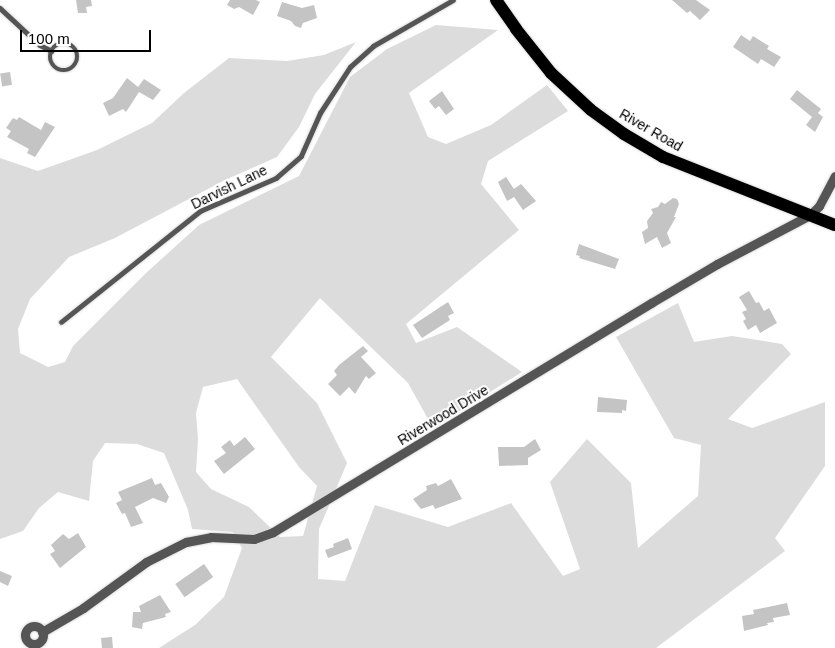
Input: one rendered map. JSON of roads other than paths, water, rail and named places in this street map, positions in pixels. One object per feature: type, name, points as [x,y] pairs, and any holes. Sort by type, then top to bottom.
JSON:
[{"type":"main road","name":"River Road","points":[[496,0],[551,73],[591,110],[624,134],[663,157],[835,225]]},
{"type":"street","name":"Riverwood Drive","points":[[42,632],[84,608],[146,562],[186,542],[211,537],[254,539],[274,532],[660,298],[810,215],[819,206],[835,176]]},
{"type":"lane","name":"Darvish Lane","points":[[61,322],[200,211],[276,178],[301,156],[320,113],[350,67],[373,46],[453,0]]},
{"type":"lane","points":[[0,8],[40,45],[52,51]]},
{"type":"lane","points":[[62,43],[70,44],[78,54],[77,63],[71,70],[58,70],[51,60],[52,51],[62,43]]}]
